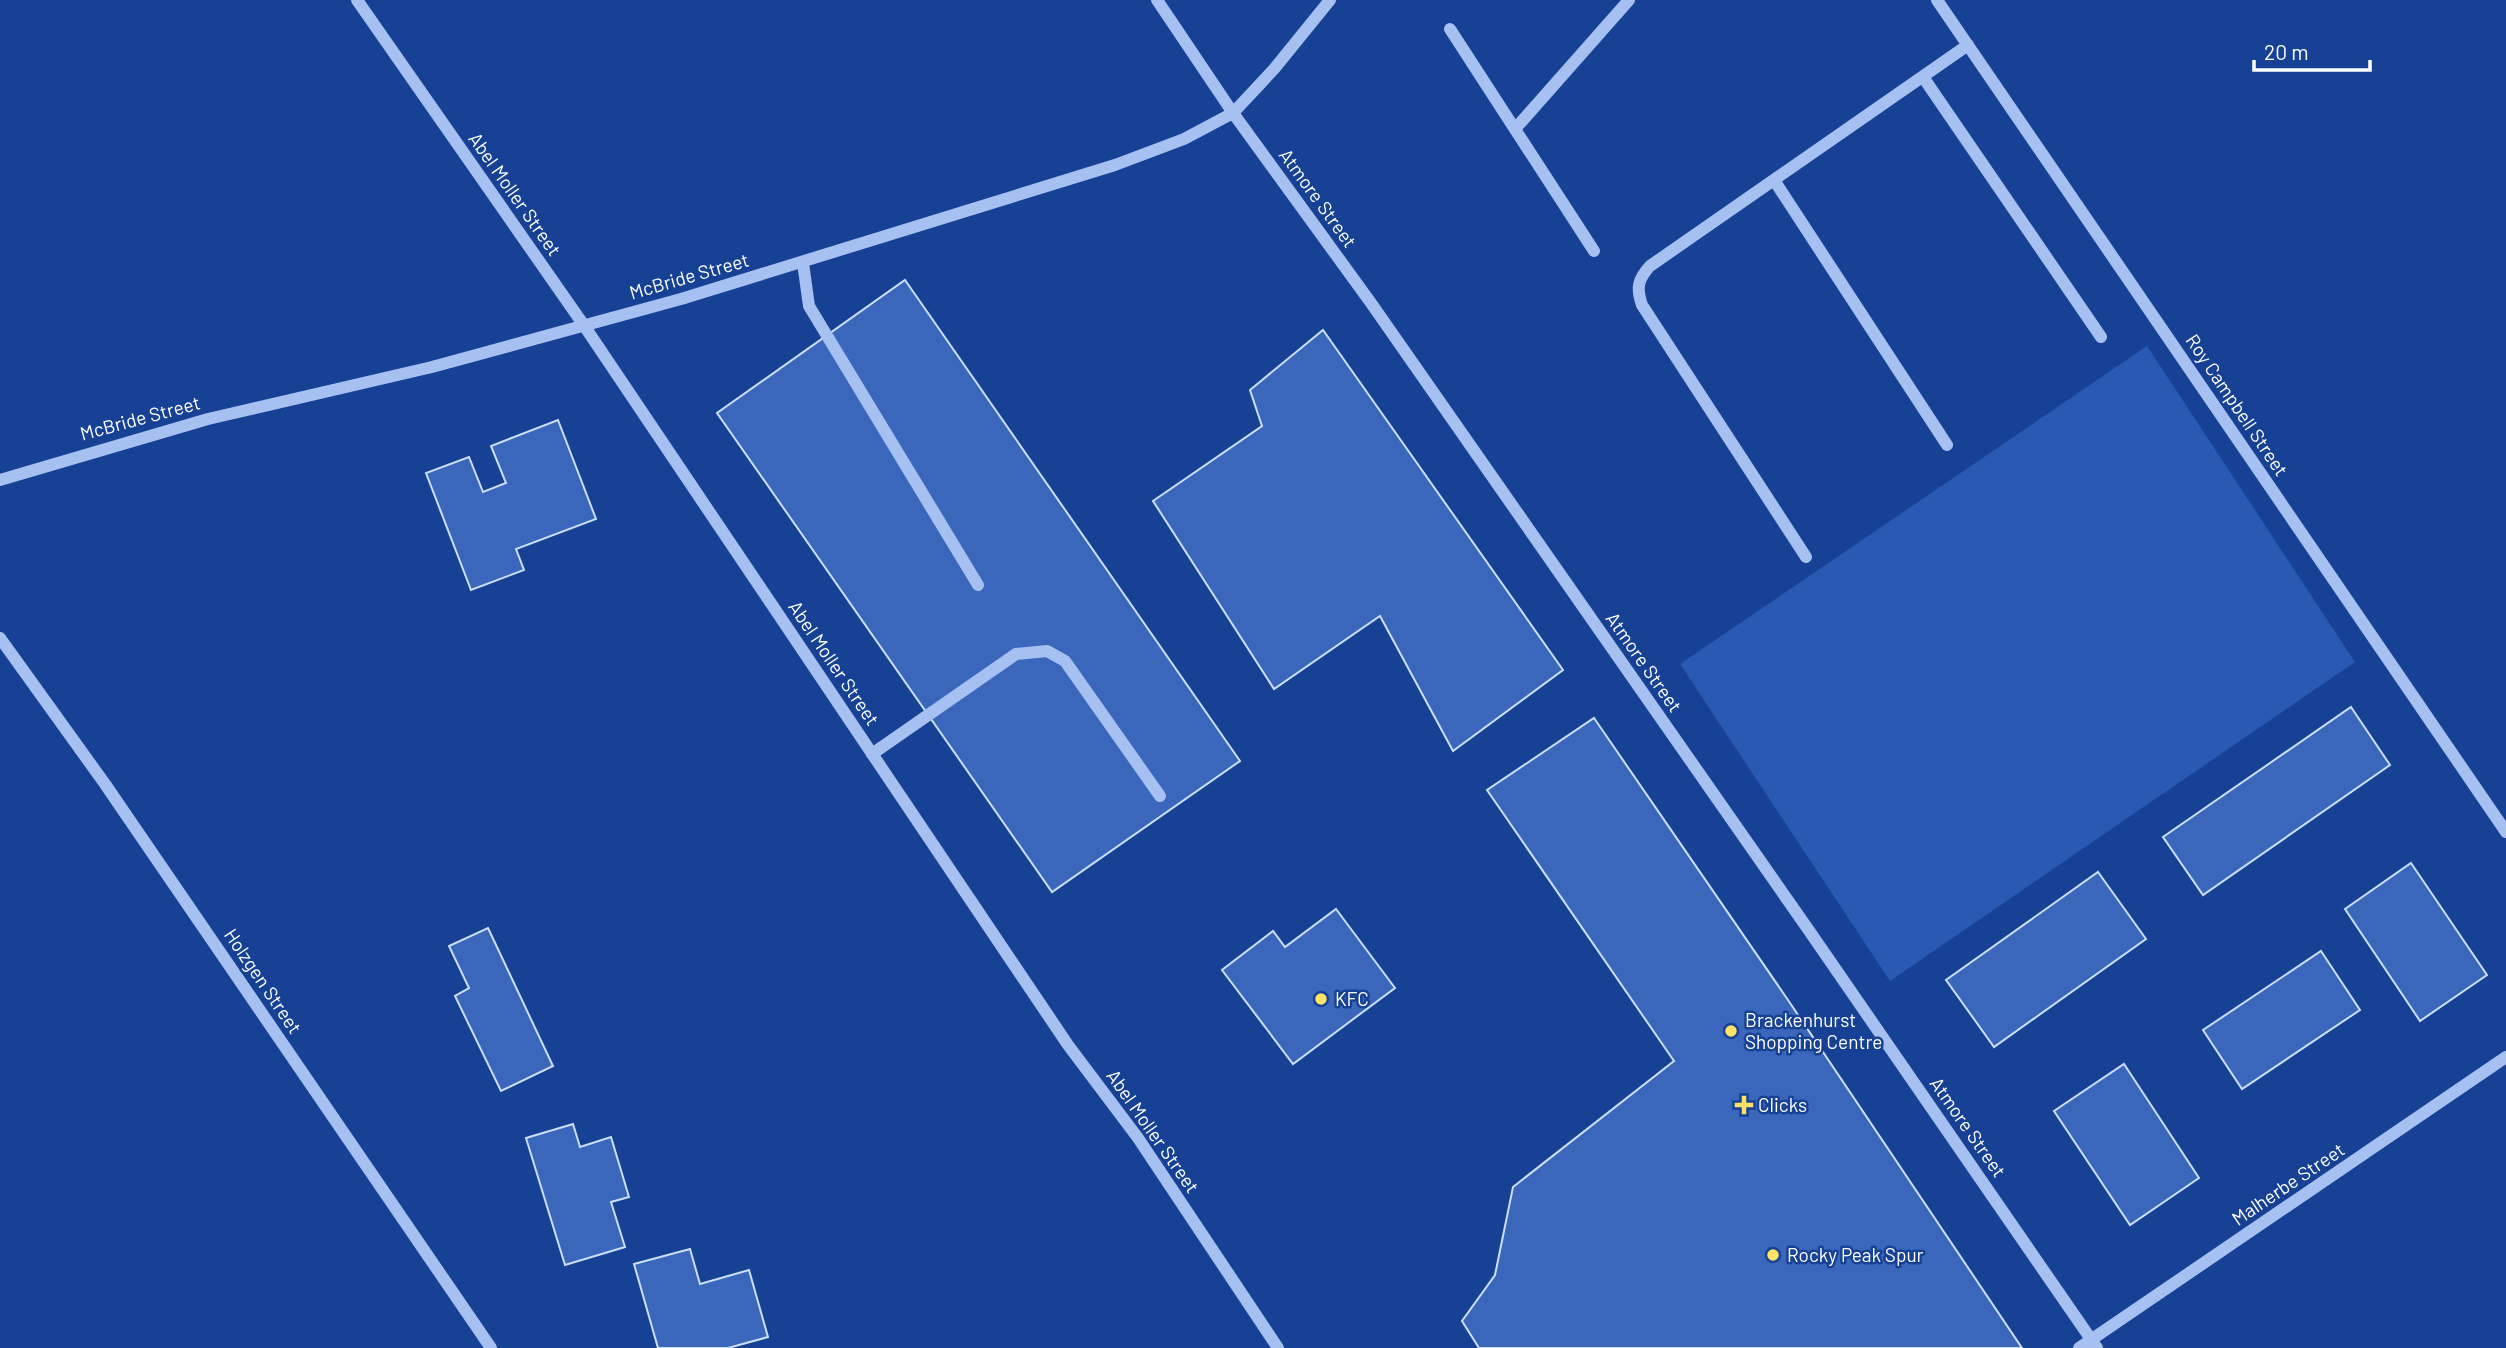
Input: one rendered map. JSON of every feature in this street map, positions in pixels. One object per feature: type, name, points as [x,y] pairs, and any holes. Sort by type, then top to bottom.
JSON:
[{"type":"street","name":"Abel Moller Street","points":[[357,0],[583,324],[1068,1045],[1138,1138],[1278,1348]]},
{"type":"street","name":"Atmore Street","points":[[1157,0],[1233,113],[1371,303],[2094,1344]]},
{"type":"street","name":"McBride Street","points":[[0,480],[208,419],[432,366],[681,299],[1115,165],[1184,138],[1233,113],[1275,69],[1330,0]]},
{"type":"street","points":[[1515,129],[1629,0]]},
{"type":"street","name":"Roy Campbell Street","points":[[1937,0],[2506,832]]},
{"type":"street","points":[[1450,29],[1594,251]]},
{"type":"street","points":[[1805,556],[1642,305],[1637,291],[1640,277],[1650,266],[1968,45]]},
{"type":"street","points":[[1923,77],[2101,337]]},
{"type":"street","points":[[1774,180],[1947,445]]},
{"type":"street","points":[[803,263],[809,306],[978,585]]},
{"type":"street","name":"Holzgen Street","points":[[0,638],[105,784],[491,1348]]},
{"type":"street","points":[[872,754],[1016,654],[1047,651],[1065,661],[1160,796]]},
{"type":"street","name":"Malherbe Street","points":[[2079,1348],[2094,1344],[2506,1058]]},
{"type":"shaded area","points":[[2147,346],[2355,662],[1890,981],[1680,664]]},
{"type":"building","points":[[905,280],[1240,761],[1052,892],[717,413]]},
{"type":"building","points":[[1323,330],[1563,670],[1453,751],[1380,616],[1274,689],[1153,501],[1262,426],[1250,390]]},
{"type":"building","points":[[558,420],[596,519],[516,549],[524,570],[471,590],[426,473],[469,457],[483,492],[506,483],[491,446]]},
{"type":"building","points":[[2351,707],[2390,765],[2203,895],[2163,837]]},
{"type":"building","name":"Brackenhurst Shopping Centre","points":[[1594,718],[2022,1348],[1479,1348],[1462,1321],[1495,1275],[1513,1187],[1674,1061],[1487,790]]},
{"type":"building","points":[[2411,863],[2487,975],[2420,1021],[2345,909]]},
{"type":"building","points":[[2098,872],[2146,939],[1994,1047],[1946,980]]},
{"type":"building","points":[[1336,909],[1395,988],[1293,1064],[1222,970],[1273,931],[1285,947]]},
{"type":"building","points":[[488,928],[553,1066],[501,1091],[455,996],[469,988],[449,946]]},
{"type":"building","points":[[2321,951],[2360,1010],[2242,1089],[2203,1030]]},
{"type":"building","points":[[2124,1064],[2199,1178],[2130,1225],[2054,1111]]},
{"type":"building","points":[[573,1124],[580,1147],[611,1137],[629,1197],[611,1202],[625,1247],[565,1265],[526,1138]]},
{"type":"building","points":[[690,1249],[700,1284],[749,1270],[768,1337],[728,1348],[658,1348],[634,1264]]},
{"type":"place","name":"KFC","points":[[1321,999]]},
{"type":"place","name":"Brackenhurst Shopping Centre","points":[[1731,1031]]},
{"type":"place","name":"Clicks","points":[[1744,1105]]},
{"type":"place","name":"Rocky Peak Spur","points":[[1773,1255]]}]
